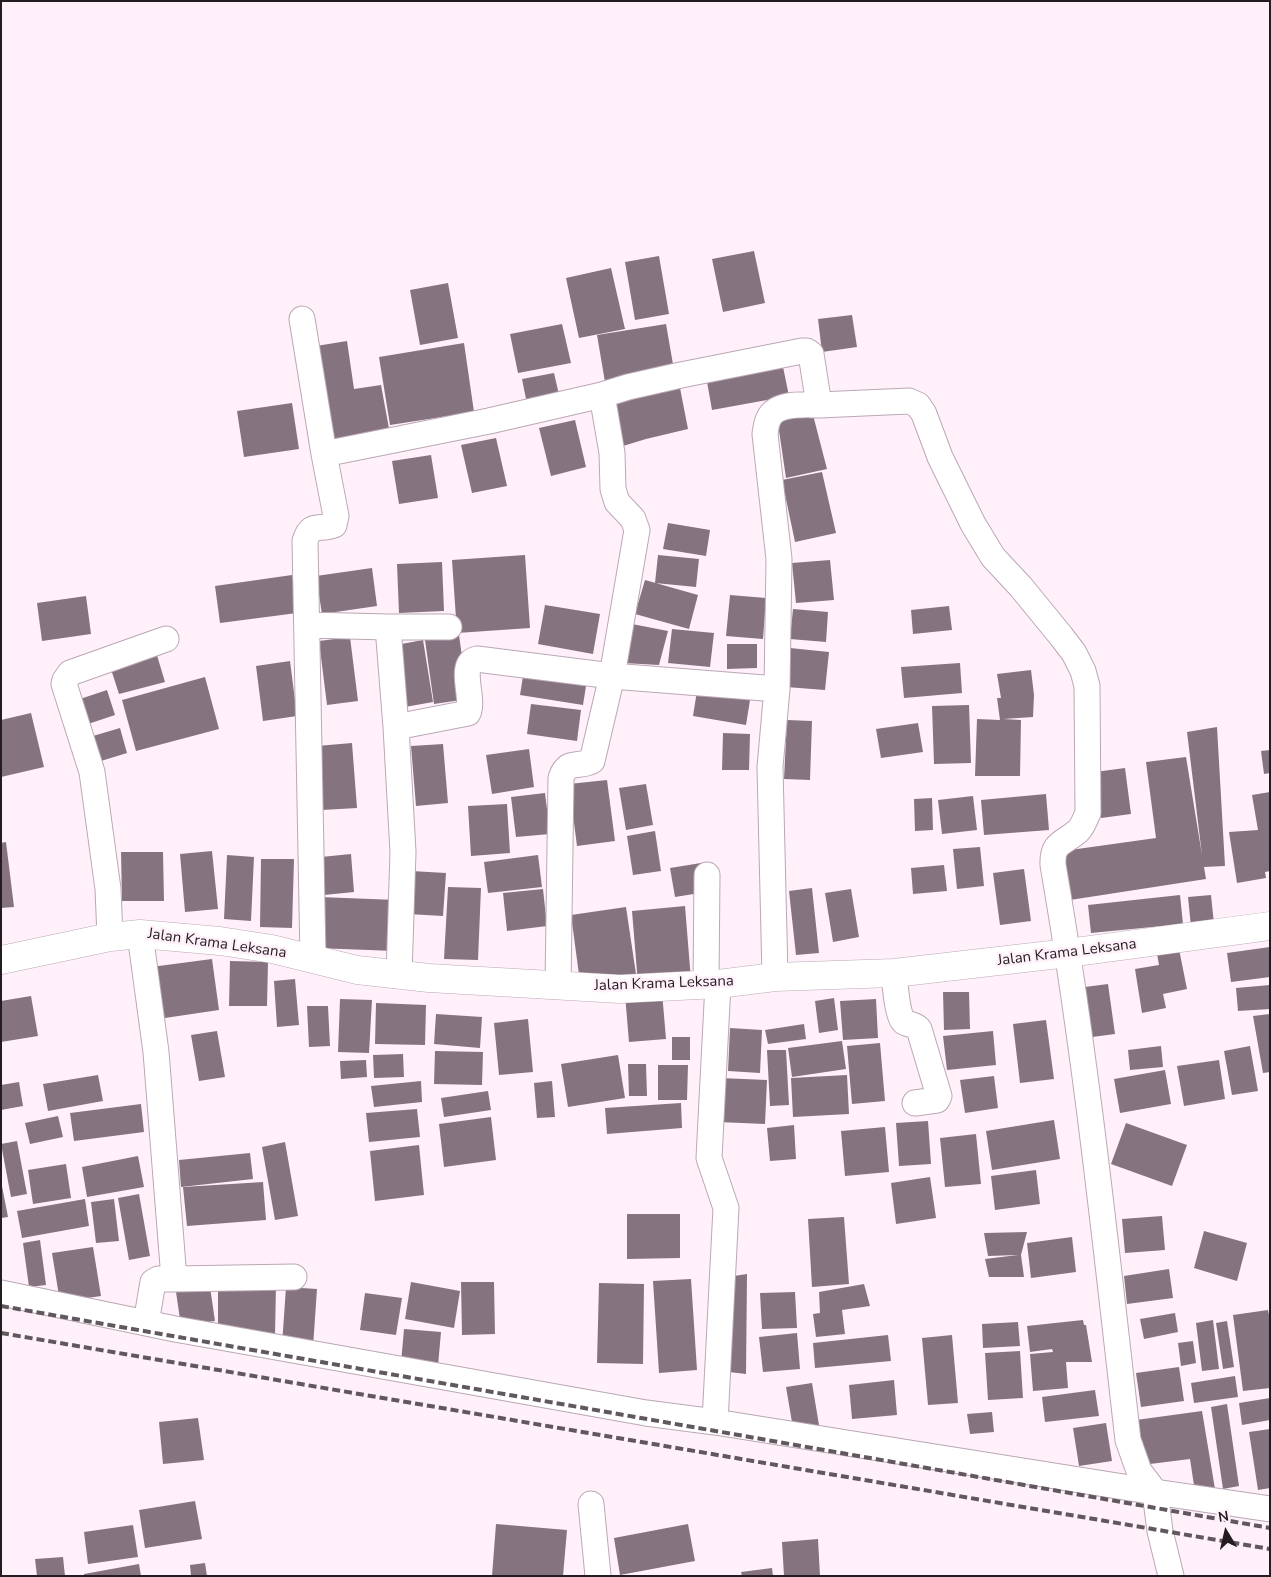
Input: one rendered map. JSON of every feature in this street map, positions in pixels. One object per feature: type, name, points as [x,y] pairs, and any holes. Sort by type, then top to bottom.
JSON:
[{"type":"street","points":[[302,319],[336,516],[334,524],[329,527],[311,529],[307,534],[305,542],[313,958]]},
{"type":"street","points":[[324,454],[602,395],[681,375],[807,351],[811,354],[819,404]]},
{"type":"street","points":[[558,986],[561,778],[565,768],[592,761],[612,676],[637,530],[633,519],[617,502],[613,489],[612,453],[602,395]]},
{"type":"street","points":[[775,977],[770,767],[777,689],[779,559],[766,434],[767,422],[774,412],[789,406],[909,401],[918,405],[924,414],[940,457],[973,524],[993,556],[1074,653],[1083,671],[1087,686],[1088,813],[1078,830],[1058,846],[1053,854],[1053,865],[1068,953],[1128,1440],[1139,1471],[1155,1492],[1160,1531],[1170,1576]]},
{"type":"street","points":[[307,625],[449,627]]},
{"type":"street","points":[[388,626],[396,727],[402,852],[399,975]]},
{"type":"street","points":[[110,937],[108,889],[92,772],[64,680],[70,673],[166,639]]},
{"type":"street","points":[[396,727],[468,713],[470,705],[468,666],[472,660],[477,659],[612,676],[777,689]]},
{"type":"street","points":[[707,875],[712,984],[709,1161],[726,1208],[714,1422]]},
{"type":"street","name":"Jalan Krama Leksana","points":[[1,960],[110,937],[140,934],[220,941],[272,949],[357,970],[399,975],[438,979],[620,989],[712,984],[775,977],[894,973],[1068,953],[1270,926]]},
{"type":"street","points":[[140,934],[156,1052],[174,1279]]},
{"type":"street","points":[[894,973],[900,1014],[904,1022],[917,1026],[919,1029],[938,1096],[937,1100],[916,1103]]},
{"type":"street","points":[[146,1323],[153,1282],[158,1279],[294,1277]]},
{"type":"street","points":[[1,1293],[146,1323],[636,1411],[1270,1509]]},
{"type":"street","points":[[591,1504],[598,1576]]},
{"type":"building","points":[[754,251],[765,303],[723,312],[712,259]]},
{"type":"building","points":[[659,256],[669,314],[635,320],[625,262]]},
{"type":"building","points":[[611,268],[625,329],[579,338],[566,278]]},
{"type":"building","points":[[448,283],[458,338],[420,345],[410,290]]},
{"type":"building","points":[[852,315],[857,347],[822,352],[818,319]]},
{"type":"building","points":[[562,324],[571,363],[518,373],[510,334]]},
{"type":"building","points":[[666,324],[674,370],[605,382],[597,335]]},
{"type":"building","points":[[347,341],[354,389],[381,385],[390,434],[326,444],[310,347]]},
{"type":"building","points":[[464,343],[474,412],[390,425],[379,357]]},
{"type":"building","points":[[782,362],[789,396],[712,410],[706,376]]},
{"type":"building","points":[[554,373],[560,399],[527,404],[522,379]]},
{"type":"building","points":[[680,388],[688,429],[623,446],[610,405]]},
{"type":"building","points":[[292,403],[299,449],[244,457],[237,411]]},
{"type":"building","points":[[812,411],[827,469],[786,478],[777,417]]},
{"type":"building","points":[[575,420],[586,467],[551,476],[539,428]]},
{"type":"building","points":[[496,438],[507,486],[472,493],[461,445]]},
{"type":"building","points":[[431,455],[438,498],[399,504],[392,461]]},
{"type":"building","points":[[822,472],[836,533],[795,542],[782,480]]},
{"type":"building","points":[[668,523],[710,530],[706,556],[663,549]]},
{"type":"building","points":[[525,555],[530,628],[457,633],[452,560]]},
{"type":"building","points":[[658,555],[699,559],[696,587],[655,583]]},
{"type":"building","points":[[830,560],[834,600],[796,603],[792,563]]},
{"type":"building","points":[[442,562],[444,611],[399,613],[397,564]]},
{"type":"building","points":[[372,568],[377,606],[322,614],[316,576]]},
{"type":"building","points":[[292,575],[297,613],[220,623],[215,586]]},
{"type":"building","points":[[645,580],[698,595],[689,629],[635,614]]},
{"type":"building","points":[[730,595],[766,598],[763,639],[726,636]]},
{"type":"building","points":[[86,596],[91,634],[42,641],[37,603]]},
{"type":"building","points":[[545,605],[600,614],[593,654],[538,644]]},
{"type":"building","points":[[949,606],[952,630],[913,634],[911,610]]},
{"type":"building","points":[[793,609],[828,612],[826,642],[790,639]]},
{"type":"building","points":[[632,624],[668,631],[659,665],[623,663]]},
{"type":"building","points":[[672,629],[714,633],[710,667],[668,663]]},
{"type":"building","points":[[459,635],[468,699],[434,704],[425,640]]},
{"type":"building","points":[[350,637],[358,701],[327,705],[319,641]]},
{"type":"building","points":[[423,640],[433,702],[405,707],[396,645]]},
{"type":"building","points":[[727,644],[757,644],[757,668],[727,669]]},
{"type":"building","points":[[790,648],[829,652],[825,690],[786,687]]},
{"type":"building","points":[[156,652],[165,682],[119,694],[109,663]]},
{"type":"building","points":[[290,661],[297,716],[263,721],[256,666]]},
{"type":"building","points":[[960,663],[962,693],[904,698],[901,667]]},
{"type":"building","points":[[1031,670],[1034,695],[1033,717],[1003,719],[1021,720],[1020,776],[975,776],[977,719],[1000,720],[997,698],[1001,698],[997,674]]},
{"type":"building","points":[[523,676],[586,686],[583,705],[520,695]]},
{"type":"building","points":[[205,677],[219,729],[136,751],[122,700]]},
{"type":"building","points":[[107,690],[115,715],[88,724],[80,699]]},
{"type":"building","points":[[697,691],[750,700],[746,725],[693,716]]},
{"type":"building","points":[[531,704],[581,710],[577,741],[527,734]]},
{"type":"building","points":[[969,705],[971,763],[934,764],[932,706]]},
{"type":"building","points":[[31,713],[44,767],[1,777],[1,720]]},
{"type":"building","points":[[787,720],[812,721],[810,780],[784,779]]},
{"type":"building","points":[[918,723],[923,752],[881,758],[876,729]]},
{"type":"building","points":[[1217,727],[1225,866],[1204,867],[1206,879],[1070,900],[1063,851],[1156,838],[1146,762],[1186,757],[1202,855],[1187,732]]},
{"type":"building","points":[[120,728],[127,753],[101,761],[93,736]]},
{"type":"building","points":[[723,733],[750,734],[749,770],[722,770]]},
{"type":"building","points":[[352,743],[357,808],[322,810],[317,746]]},
{"type":"building","points":[[443,744],[448,803],[416,806],[411,746]]},
{"type":"building","points":[[529,749],[534,787],[492,794],[486,755]]},
{"type":"building","points":[[1270,750],[1270,773],[1264,774],[1261,751]]},
{"type":"building","points":[[1125,768],[1131,814],[1101,818],[1095,772]]},
{"type":"building","points":[[607,780],[615,841],[577,846],[569,784]]},
{"type":"building","points":[[646,784],[653,825],[626,830],[619,788]]},
{"type":"building","points":[[1270,792],[1270,871],[1265,872],[1266,878],[1237,883],[1229,832],[1258,830],[1252,795]]},
{"type":"building","points":[[545,793],[550,834],[516,837],[511,797]]},
{"type":"building","points":[[1046,794],[1049,830],[984,835],[981,800]]},
{"type":"building","points":[[973,796],[977,830],[942,834],[938,800]]},
{"type":"building","points":[[932,798],[933,830],[915,831],[914,799]]},
{"type":"building","points":[[507,804],[510,853],[471,856],[468,806]]},
{"type":"building","points":[[655,831],[661,871],[633,875],[627,836]]},
{"type":"building","points":[[6,842],[14,907],[1,908],[1,843]]},
{"type":"building","points":[[980,847],[984,886],[957,889],[953,849]]},
{"type":"building","points":[[212,851],[218,909],[185,912],[180,854]]},
{"type":"building","points":[[121,852],[163,852],[164,901],[122,901]]},
{"type":"building","points":[[351,854],[354,892],[324,895],[321,857]]},
{"type":"building","points":[[227,855],[254,857],[251,921],[224,919]]},
{"type":"building","points":[[538,855],[542,887],[488,893],[484,862]]},
{"type":"building","points":[[261,859],[294,859],[292,928],[260,927]]},
{"type":"building","points":[[701,863],[706,892],[675,897],[670,868]]},
{"type":"building","points":[[944,865],[947,891],[913,894],[911,868]]},
{"type":"building","points":[[1024,869],[1031,921],[1000,925],[993,873]]},
{"type":"building","points":[[411,871],[446,873],[443,916],[408,914]]},
{"type":"building","points":[[448,887],[481,888],[478,960],[444,959]]},
{"type":"building","points":[[812,888],[819,953],[796,955],[789,891]]},
{"type":"building","points":[[543,889],[547,926],[507,931],[503,893]]},
{"type":"building","points":[[851,889],[859,937],[833,942],[825,893]]},
{"type":"building","points":[[1180,895],[1183,924],[1091,933],[1088,905]]},
{"type":"building","points":[[1211,895],[1214,924],[1191,927],[1188,897]]},
{"type":"building","points":[[319,897],[397,900],[395,951],[316,948]]},
{"type":"building","points":[[685,906],[691,980],[638,984],[632,911]]},
{"type":"building","points":[[626,907],[636,974],[580,982],[571,915]]},
{"type":"building","points":[[1178,944],[1187,989],[1163,994],[1166,1008],[1142,1013],[1135,969],[1159,965],[1156,948]]},
{"type":"building","points":[[1270,947],[1270,977],[1231,982],[1227,953]]},
{"type":"building","points":[[212,959],[219,1010],[158,1019],[151,967]]},
{"type":"building","points":[[230,961],[268,962],[267,1006],[229,1006]]},
{"type":"building","points":[[295,979],[299,1025],[277,1027],[274,981]]},
{"type":"building","points":[[1108,984],[1115,1034],[1092,1037],[1085,987]]},
{"type":"building","points":[[1270,985],[1270,1009],[1238,1011],[1236,988]]},
{"type":"building","points":[[662,992],[666,1039],[629,1042],[625,995]]},
{"type":"building","points":[[943,992],[969,992],[970,1029],[944,1030]]},
{"type":"building","points":[[31,996],[38,1036],[1,1042],[1,1001]]},
{"type":"building","points":[[834,998],[838,1030],[819,1033],[815,1001]]},
{"type":"building","points":[[340,999],[372,1000],[369,1053],[338,1052]]},
{"type":"building","points":[[876,999],[878,1038],[843,1040],[840,1001]]},
{"type":"building","points":[[376,1003],[426,1005],[425,1045],[375,1044]]},
{"type":"building","points":[[307,1006],[328,1006],[330,1046],[309,1047]]},
{"type":"building","points":[[436,1014],[482,1017],[480,1048],[434,1044]]},
{"type":"building","points":[[1270,1014],[1270,1072],[1263,1073],[1253,1016]]},
{"type":"building","points":[[528,1019],[533,1072],[499,1075],[494,1023]]},
{"type":"building","points":[[1046,1020],[1054,1079],[1020,1083],[1013,1024]]},
{"type":"building","points":[[804,1024],[806,1039],[768,1044],[765,1030]]},
{"type":"building","points":[[730,1028],[762,1030],[760,1073],[728,1071]]},
{"type":"building","points":[[217,1031],[225,1077],[199,1081],[191,1035]]},
{"type":"building","points":[[993,1031],[996,1065],[947,1070],[943,1036]]},
{"type":"building","points":[[672,1037],[690,1037],[690,1060],[672,1060]]},
{"type":"building","points":[[842,1041],[846,1069],[792,1077],[788,1048]]},
{"type":"building","points":[[880,1043],[885,1101],[852,1104],[847,1046]]},
{"type":"building","points":[[1161,1046],[1163,1067],[1130,1070],[1128,1050]]},
{"type":"building","points":[[1250,1046],[1258,1091],[1232,1095],[1224,1051]]},
{"type":"building","points":[[767,1050],[786,1050],[789,1105],[770,1106]]},
{"type":"building","points":[[435,1051],[483,1052],[482,1085],[434,1084]]},
{"type":"building","points":[[403,1054],[404,1077],[374,1078],[373,1055]]},
{"type":"building","points":[[618,1055],[625,1098],[568,1107],[561,1064]]},
{"type":"building","points":[[366,1060],[367,1077],[341,1079],[340,1061]]},
{"type":"building","points":[[1219,1060],[1225,1099],[1184,1106],[1177,1066]]},
{"type":"building","points":[[628,1064],[646,1064],[647,1096],[629,1096]]},
{"type":"building","points":[[658,1065],[688,1065],[687,1100],[658,1100]]},
{"type":"building","points":[[1165,1070],[1171,1104],[1120,1113],[1114,1079]]},
{"type":"building","points":[[98,1075],[103,1101],[48,1111],[43,1084]]},
{"type":"building","points":[[847,1075],[849,1114],[793,1117],[791,1078]]},
{"type":"building","points":[[994,1076],[998,1108],[965,1113],[960,1080]]},
{"type":"building","points":[[720,1078],[767,1080],[765,1124],[718,1122]]},
{"type":"building","points":[[421,1081],[422,1102],[374,1107],[371,1086]]},
{"type":"building","points":[[552,1081],[555,1117],[537,1118],[534,1083]]},
{"type":"building","points":[[19,1082],[23,1106],[1,1110],[1,1085]]},
{"type":"building","points":[[488,1091],[491,1110],[444,1117],[441,1098]]},
{"type":"building","points":[[681,1103],[682,1128],[607,1134],[605,1108]]},
{"type":"building","points":[[141,1104],[144,1132],[74,1141],[70,1113]]},
{"type":"building","points":[[417,1109],[420,1137],[369,1142],[366,1113]]},
{"type":"building","points":[[58,1116],[63,1137],[30,1144],[25,1123]]},
{"type":"building","points":[[491,1117],[496,1160],[444,1167],[439,1124]]},
{"type":"building","points":[[1054,1120],[1060,1159],[992,1170],[986,1131]]},
{"type":"building","points":[[928,1121],[931,1164],[899,1166],[896,1123]]},
{"type":"building","points":[[1126,1123],[1187,1145],[1172,1186],[1111,1164]]},
{"type":"building","points":[[794,1125],[796,1159],[770,1161],[767,1128]]},
{"type":"building","points":[[885,1127],[889,1172],[845,1176],[841,1131]]},
{"type":"building","points":[[976,1134],[981,1184],[945,1187],[940,1138]]},
{"type":"building","points":[[17,1141],[27,1194],[11,1197],[1,1144]]},
{"type":"building","points":[[285,1142],[298,1216],[275,1220],[262,1147]]},
{"type":"building","points":[[419,1145],[424,1195],[375,1201],[370,1151]]},
{"type":"building","points":[[250,1153],[253,1179],[181,1187],[179,1160]]},
{"type":"building","points":[[138,1156],[144,1187],[87,1197],[82,1167]]},
{"type":"building","points":[[66,1164],[71,1198],[33,1204],[28,1170]]},
{"type":"building","points":[[1036,1170],[1040,1204],[995,1210],[991,1176]]},
{"type":"building","points":[[930,1177],[936,1218],[896,1224],[891,1183]]},
{"type":"building","points":[[1,1181],[8,1217],[1,1218]]},
{"type":"building","points":[[263,1182],[266,1220],[187,1226],[183,1187]]},
{"type":"building","points":[[139,1194],[150,1256],[129,1260],[118,1198]]},
{"type":"building","points":[[85,1199],[89,1226],[22,1238],[17,1211]]},
{"type":"building","points":[[114,1199],[119,1241],[96,1243],[91,1202]]},
{"type":"building","points":[[627,1214],[680,1214],[680,1258],[627,1259]]},
{"type":"building","points":[[1162,1216],[1165,1250],[1125,1253],[1122,1219]]},
{"type":"building","points":[[844,1217],[849,1284],[812,1287],[808,1219]]},
{"type":"building","points":[[1204,1231],[1247,1243],[1237,1281],[1194,1268]]},
{"type":"building","points":[[1027,1232],[1021,1255],[1024,1277],[989,1277],[985,1259],[1018,1255],[988,1256],[984,1233]]},
{"type":"building","points":[[1072,1237],[1076,1272],[1031,1278],[1027,1243]]},
{"type":"building","points":[[40,1240],[46,1285],[29,1287],[23,1243]]},
{"type":"building","points":[[93,1247],[101,1296],[60,1302],[52,1253]]},
{"type":"building","points":[[1169,1269],[1173,1298],[1127,1304],[1124,1276]]},
{"type":"building","points":[[747,1274],[746,1374],[729,1372],[727,1277]]},
{"type":"building","points":[[691,1279],[697,1370],[659,1373],[653,1281]]},
{"type":"building","points":[[209,1280],[215,1321],[181,1326],[175,1285]]},
{"type":"building","points":[[411,1282],[460,1291],[454,1328],[405,1319]]},
{"type":"building","points":[[461,1282],[494,1282],[495,1334],[462,1335]]},
{"type":"building","points":[[599,1283],[644,1284],[643,1364],[597,1363]]},
{"type":"building","points":[[218,1284],[276,1285],[275,1335],[218,1334]]},
{"type":"building","points":[[864,1284],[870,1306],[842,1310],[845,1334],[816,1337],[813,1314],[820,1313],[819,1292]]},
{"type":"building","points":[[286,1287],[317,1289],[313,1347],[282,1345]]},
{"type":"building","points":[[795,1292],[797,1328],[762,1329],[760,1293]]},
{"type":"building","points":[[365,1293],[402,1298],[396,1335],[360,1330]]},
{"type":"building","points":[[1268,1310],[1270,1320],[1270,1388],[1243,1391],[1233,1315]]},
{"type":"building","points":[[1175,1313],[1178,1332],[1144,1339],[1140,1319]]},
{"type":"building","points":[[1083,1320],[1084,1325],[1086,1325],[1092,1362],[1066,1362],[1068,1388],[1033,1391],[1030,1354],[1053,1352],[1052,1349],[1030,1352],[1027,1326]]},
{"type":"building","points":[[1213,1320],[1219,1369],[1202,1371],[1196,1323]]},
{"type":"building","points":[[1227,1321],[1234,1367],[1223,1369],[1216,1323]]},
{"type":"building","points":[[1018,1322],[1020,1346],[983,1348],[982,1324]]},
{"type":"building","points":[[404,1329],[441,1332],[438,1366],[401,1363]]},
{"type":"building","points":[[797,1333],[800,1369],[763,1372],[759,1337]]},
{"type":"building","points":[[888,1335],[891,1361],[815,1368],[813,1343]]},
{"type":"building","points":[[952,1335],[958,1403],[928,1405],[922,1338]]},
{"type":"building","points":[[1193,1341],[1196,1363],[1181,1366],[1178,1343]]},
{"type":"building","points":[[1020,1351],[1023,1398],[988,1400],[985,1353]]},
{"type":"building","points":[[1179,1367],[1184,1401],[1141,1407],[1136,1373]]},
{"type":"building","points":[[1235,1376],[1238,1397],[1194,1403],[1191,1383]]},
{"type":"building","points":[[894,1380],[897,1415],[852,1419],[849,1385]]},
{"type":"building","points":[[812,1383],[819,1425],[793,1428],[786,1387]]},
{"type":"building","points":[[1095,1390],[1099,1416],[1045,1422],[1042,1397]]},
{"type":"building","points":[[1270,1398],[1270,1420],[1242,1425],[1239,1403]]},
{"type":"building","points":[[1227,1404],[1239,1486],[1223,1489],[1211,1407]]},
{"type":"building","points":[[1202,1411],[1215,1489],[1195,1492],[1190,1459],[1142,1465],[1136,1420]]},
{"type":"building","points":[[992,1412],[994,1432],[970,1434],[967,1414]]},
{"type":"building","points":[[198,1418],[204,1460],[163,1464],[159,1422]]},
{"type":"building","points":[[1106,1423],[1112,1461],[1079,1466],[1073,1428]]},
{"type":"building","points":[[1270,1429],[1270,1488],[1258,1490],[1249,1432]]},
{"type":"building","points":[[195,1501],[202,1539],[145,1548],[139,1510]]},
{"type":"building","points":[[496,1524],[567,1530],[563,1576],[492,1576]]},
{"type":"building","points":[[688,1524],[695,1561],[620,1575],[614,1538]]},
{"type":"building","points":[[133,1525],[138,1557],[88,1564],[84,1532]]},
{"type":"building","points":[[818,1539],[820,1576],[784,1576],[782,1542]]},
{"type":"building","points":[[63,1557],[65,1576],[37,1576],[35,1559]]},
{"type":"building","points":[[205,1563],[207,1576],[191,1576],[190,1565]]},
{"type":"building","points":[[139,1564],[141,1576],[84,1576],[84,1574]]},
{"type":"building","points":[[772,1568],[773,1576],[742,1576],[741,1572]]},
{"type":"railway","points":[[1,1306],[1270,1528]]},
{"type":"railway","points":[[1,1333],[1270,1549]]}]
